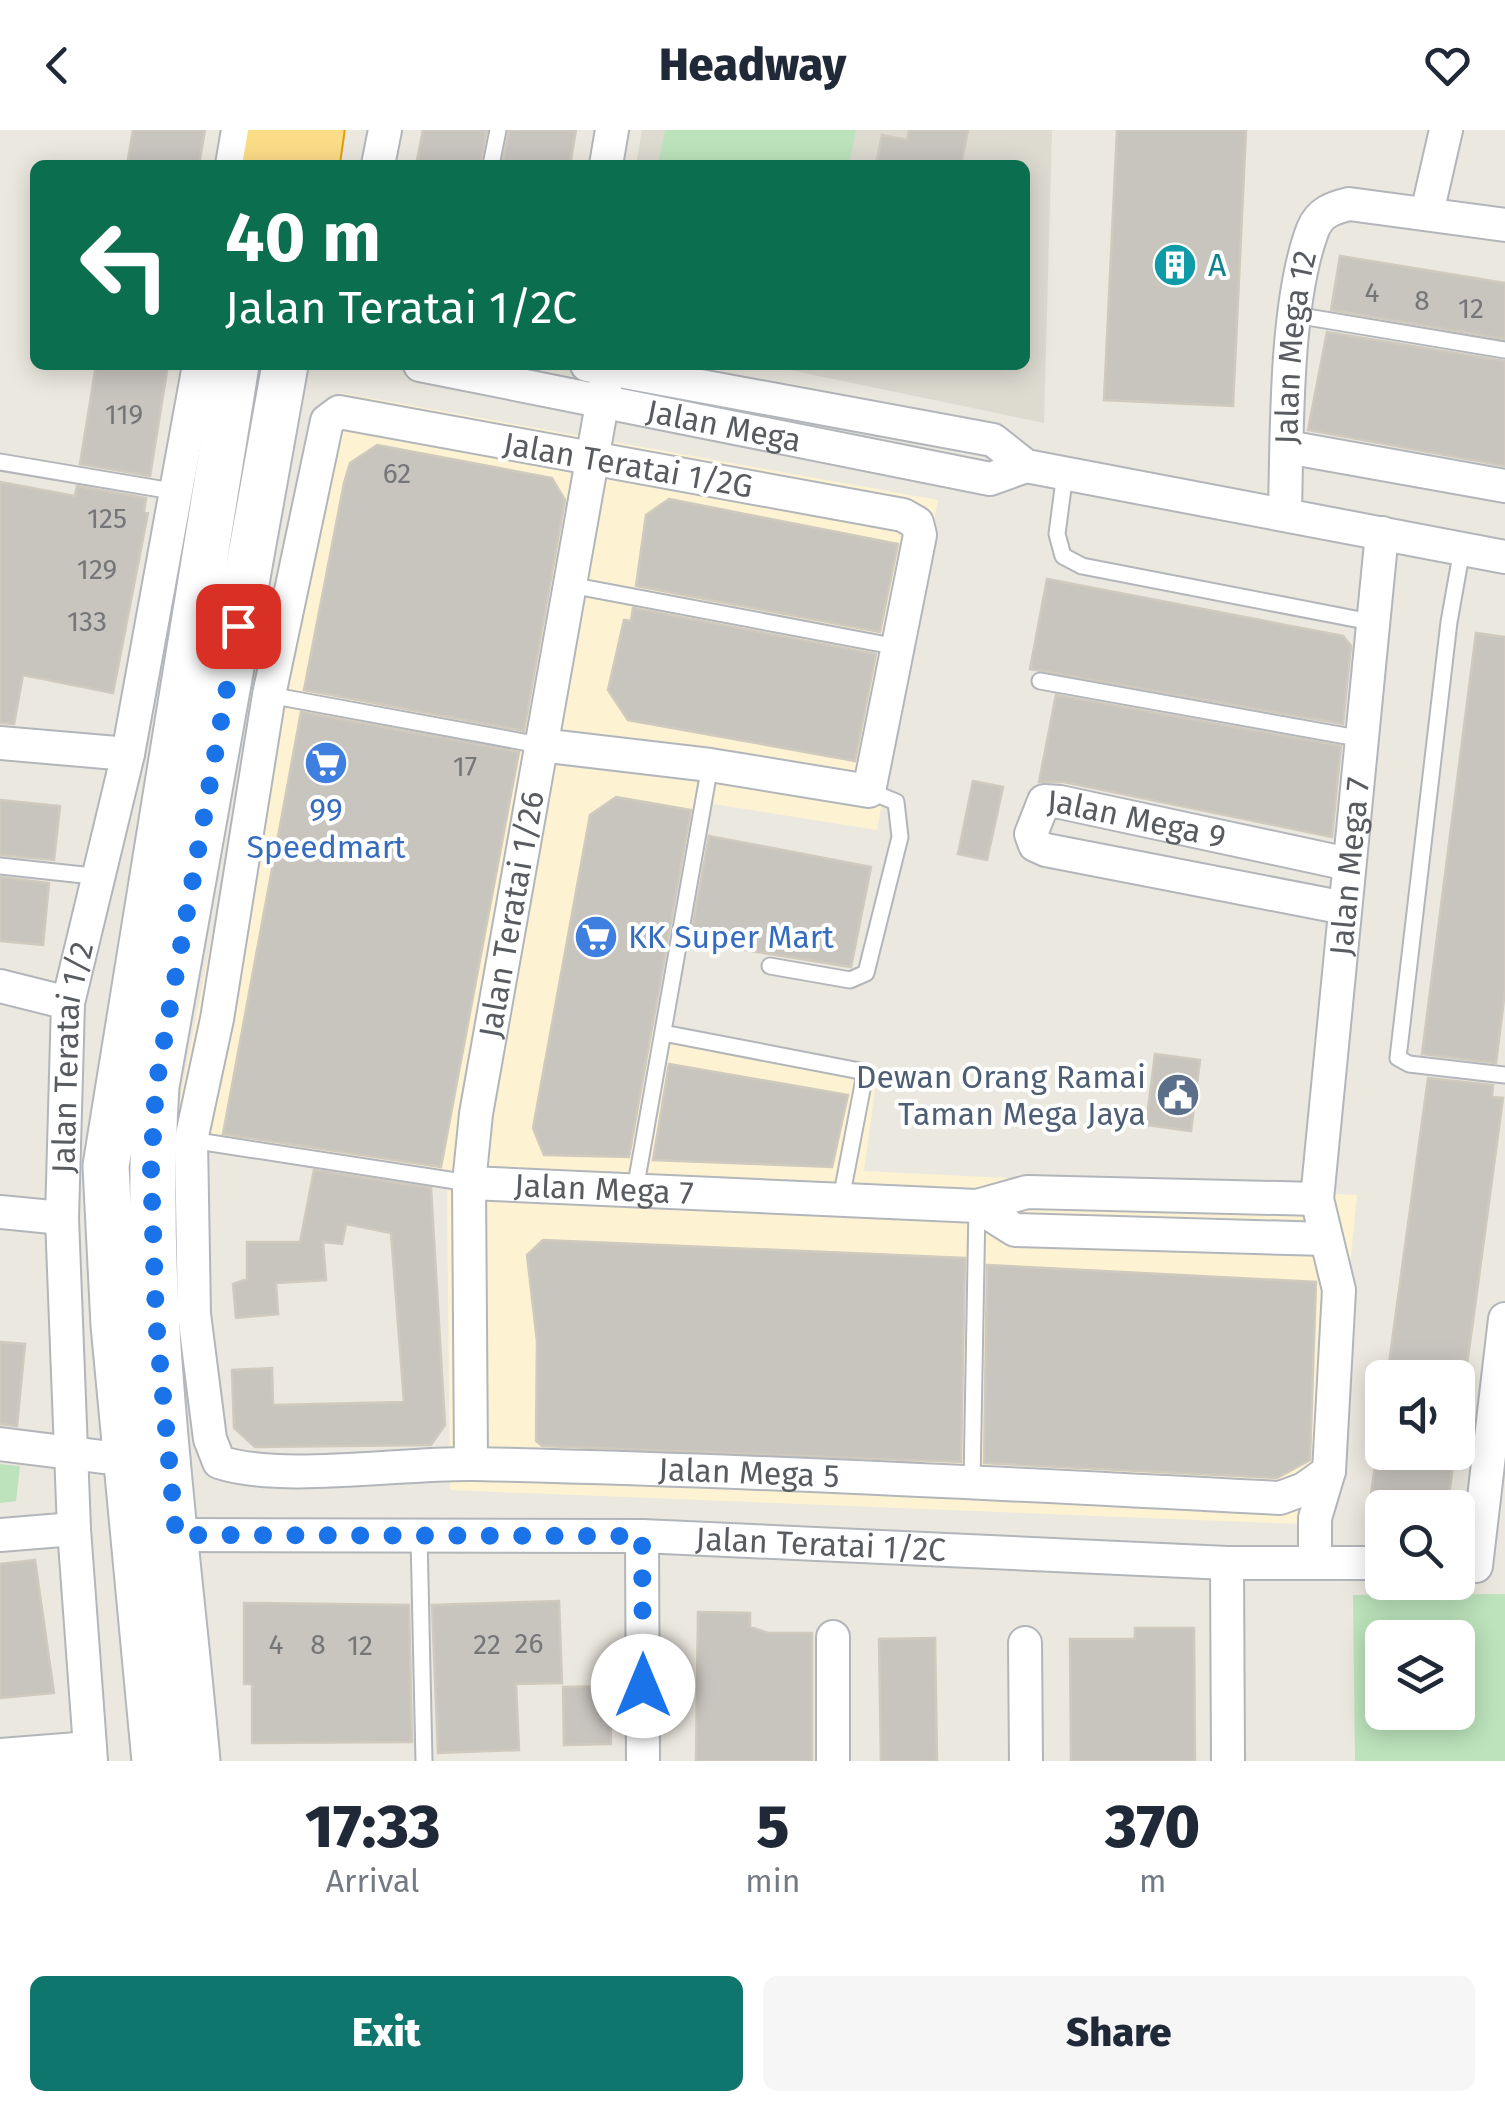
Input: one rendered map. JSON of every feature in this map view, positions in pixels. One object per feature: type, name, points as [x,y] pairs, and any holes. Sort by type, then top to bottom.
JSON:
[{"type":"highway","points":[[271,160],[276,130]]},
{"type":"highway","points":[[311,160],[316,130]]},
{"type":"main road","name":"Jalan Teratai 1/2","points":[[155,1761],[127,1460],[155,1320],[106,1166],[114,1096],[235,370]]},
{"type":"main road","name":"Jalan Teratai 1/2","points":[[197,1761],[155,1320],[151,1169],[156,1086],[283,370]]},
{"type":"street","points":[[233,160],[238,130]]},
{"type":"street","points":[[328,160],[336,130]]},
{"type":"street","points":[[379,160],[385,130]]},
{"type":"street","points":[[607,160],[612,130]]},
{"type":"street","points":[[1446,130],[1427,212],[1505,225]]},
{"type":"street","name":"Jalan Mega 12","points":[[1285,512],[1295,315],[1314,226],[1328,210],[1349,204],[1427,212]]},
{"type":"street","name":"Jalan Teratai 1/2","points":[[91,1754],[74,1529],[62,1218],[68,1003],[102,878],[128,754],[198,370]]},
{"type":"street","name":"Jalan Mega","points":[[443,370],[990,479],[1026,466]]},
{"type":"street","name":"Jalan Teratai 1/26","points":[[470,1464],[469,1183],[476,1114],[602,404],[598,370]]},
{"type":"street","name":"Jalan Mega","points":[[614,370],[993,440],[1026,466],[1285,512],[1505,557]]},
{"type":"street","name":"Jalan Teratai 1/2","points":[[219,1462],[155,1320],[217,1019],[269,695],[327,421],[338,412]]},
{"type":"street","name":"Jalan Teratai 1/2G","points":[[338,412],[903,515],[916,523],[920,536],[898,646]]},
{"type":"street","points":[[1287,447],[1505,486]]},
{"type":"street","name":"Jalan Mega 7","points":[[1315,1562],[1314,1518],[1329,1471],[1339,1290],[1316,1199],[1382,532]]},
{"type":"street","points":[[540,745],[710,765],[869,791],[898,646]]},
{"type":"street","points":[[0,743],[128,754]]},
{"type":"street","name":"Jalan Mega 9","points":[[1345,908],[1046,850],[1035,845],[1030,834],[1044,802],[1060,802],[1348,864]]},
{"type":"street","points":[[0,986],[68,1003]]},
{"type":"street","name":"Jalan Mega 7","points":[[469,1183],[977,1206],[1027,1192],[1316,1199]]},
{"type":"street","name":"Jalan Mega 7","points":[[977,1206],[1015,1230],[1326,1240]]},
{"type":"street","points":[[0,1212],[62,1218]]},
{"type":"street","points":[[1480,1566],[1505,1319]]},
{"type":"street","points":[[0,1444],[127,1460]]},
{"type":"street","name":"Jalan Mega 5","points":[[219,1462],[257,1470],[470,1464],[972,1482],[1280,1498],[1314,1518]]},
{"type":"street","points":[[1280,1498],[1304,1489],[1329,1471]]},
{"type":"street","points":[[0,1536],[74,1529]]},
{"type":"street","name":"Jalan Teratai 1/2C","points":[[176,1535],[642,1536],[1227,1563]]},
{"type":"street","points":[[642,1536],[643,1761]]},
{"type":"street","points":[[1228,1761],[1227,1563],[1365,1563]]},
{"type":"street","points":[[833,1637],[834,1761]]},
{"type":"street","points":[[1025,1643],[1026,1761]]},
{"type":"street","points":[[0,1755],[91,1754]]},
{"type":"lane","points":[[492,160],[498,130]]},
{"type":"lane","points":[[1295,315],[1505,350]]},
{"type":"lane","points":[[0,462],[178,492]]},
{"type":"lane","points":[[1065,473],[1056,534],[1063,556],[1082,566],[1376,623]]},
{"type":"lane","points":[[1462,548],[1449,622],[1398,1058],[1406,1064],[1505,1075]]},
{"type":"lane","points":[[570,585],[898,646]]},
{"type":"lane","points":[[1040,681],[1363,738]]},
{"type":"lane","points":[[269,695],[540,745]]},
{"type":"lane","points":[[635,1190],[710,765]]},
{"type":"lane","points":[[770,966],[850,980],[866,973],[900,837],[896,802],[869,791]]},
{"type":"lane","points":[[0,866],[102,878]]},
{"type":"lane","points":[[663,1033],[860,1071],[864,1079],[841,1200]]},
{"type":"lane","points":[[191,1140],[469,1183]]},
{"type":"lane","points":[[972,1482],[977,1206]]},
{"type":"lane","points":[[419,1536],[424,1761]]},
{"type":"shaded area","points":[[642,130],[1052,130],[1044,423],[790,370],[1030,370],[1030,160],[637,160]]},
{"type":"shaded area","points":[[341,393],[938,500],[877,830],[695,801],[651,1025],[878,1067],[864,1171],[1357,1195],[1324,1525],[450,1490],[447,1186],[171,1145],[315,410]]},
{"type":"green space","points":[[665,130],[856,130],[850,160],[659,160]]},
{"type":"green space","points":[[0,1464],[20,1466],[16,1501],[0,1503]]},
{"type":"green space","points":[[1475,1594],[1505,1594],[1505,1761],[1355,1761],[1353,1595],[1365,1595],[1365,1600],[1475,1600]]},
{"type":"building","points":[[133,130],[205,130],[200,160],[128,160]]},
{"type":"building","points":[[423,130],[487,130],[481,160],[417,160]]},
{"type":"building","points":[[509,130],[576,130],[571,160],[503,160]]},
{"type":"building","points":[[909,130],[968,130],[962,160],[877,160],[882,135],[907,140]]},
{"type":"building","name":"A","points":[[1117,130],[1246,130],[1233,406],[1104,400]]},
{"type":"building","points":[[1340,256],[1505,283],[1505,339],[1331,310]]},
{"type":"building","points":[[1327,332],[1505,361],[1505,466],[1308,430]]},
{"type":"building","points":[[95,370],[167,370],[150,476],[80,464]]},
{"type":"building","points":[[377,445],[552,478],[565,500],[524,731],[304,690],[344,483],[350,463]]},
{"type":"building","points":[[0,482],[75,496],[77,486],[146,498],[144,512],[148,513],[113,693],[23,675],[14,724],[0,723]]},
{"type":"building","points":[[669,499],[898,544],[880,632],[636,586],[646,515]]},
{"type":"building","points":[[1047,579],[1343,636],[1351,646],[1343,724],[1030,669]]},
{"type":"building","points":[[633,608],[876,654],[855,761],[628,720],[608,690],[624,620],[631,621]]},
{"type":"building","points":[[1476,633],[1505,637],[1505,991],[1496,1063],[1422,1054]]},
{"type":"building","points":[[1056,695],[1341,746],[1332,837],[1064,782],[1039,782]]},
{"type":"building","points":[[301,712],[519,752],[441,1167],[223,1134]]},
{"type":"building","points":[[973,781],[1003,787],[987,860],[958,854]]},
{"type":"building","points":[[616,797],[691,810],[629,1157],[544,1155],[533,1128],[590,815]]},
{"type":"building","points":[[0,800],[60,806],[54,860],[0,855]]},
{"type":"building","points":[[709,836],[871,867],[851,967],[690,941]]},
{"type":"building","points":[[0,877],[49,883],[43,945],[0,941]]},
{"type":"building","name":"Dewan Orang Ramai Taman Mega Jaya","points":[[1155,1054],[1200,1060],[1191,1131],[1146,1125]]},
{"type":"building","points":[[669,1064],[848,1095],[832,1167],[653,1160]]},
{"type":"building","points":[[1428,1078],[1493,1085],[1492,1097],[1503,1098],[1468,1360],[1389,1360]]},
{"type":"building","points":[[314,1170],[431,1188],[445,1425],[431,1445],[255,1447],[234,1428],[232,1370],[272,1368],[273,1405],[404,1402],[391,1233],[346,1224],[342,1244],[323,1242],[326,1280],[276,1283],[278,1314],[236,1318],[233,1284],[247,1279],[247,1242],[300,1242]]},
{"type":"building","points":[[543,1240],[965,1258],[961,1462],[542,1446],[536,1441],[537,1341],[527,1255]]},
{"type":"building","points":[[987,1265],[1316,1282],[1310,1460],[1277,1478],[984,1463]]},
{"type":"building","points":[[0,1342],[25,1344],[17,1426],[0,1424]]},
{"type":"building","points":[[1374,1470],[1452,1470],[1450,1490],[1372,1490]]},
{"type":"building","points":[[35,1560],[54,1693],[0,1698],[0,1564]]},
{"type":"building","points":[[559,1601],[562,1683],[516,1684],[519,1750],[438,1753],[432,1605]]},
{"type":"building","points":[[244,1603],[409,1605],[412,1742],[252,1743],[252,1684],[244,1684]]},
{"type":"building","points":[[698,1612],[750,1613],[750,1627],[768,1633],[812,1633],[812,1761],[696,1761]]},
{"type":"building","points":[[1135,1628],[1194,1628],[1195,1761],[1071,1761],[1070,1639],[1135,1639]]},
{"type":"building","points":[[935,1638],[937,1761],[881,1761],[879,1639]]},
{"type":"building","points":[[610,1686],[611,1744],[564,1745],[563,1687]]},
{"type":"waterway","points":[[246,443],[259,370]]},
{"type":"place","name":"A","points":[[1175,265]]},
{"type":"place","name":"99 Speedmart","points":[[326,763]]},
{"type":"place","name":"KK Super Mart","points":[[596,937]]},
{"type":"place","name":"Dewan Orang Ramai Taman Mega Jaya","points":[[1178,1095]]},
{"type":"route","points":[[238,626],[156,1086],[151,1169],[156,1320],[166,1464],[176,1535],[642,1536],[643,1686]]}]
